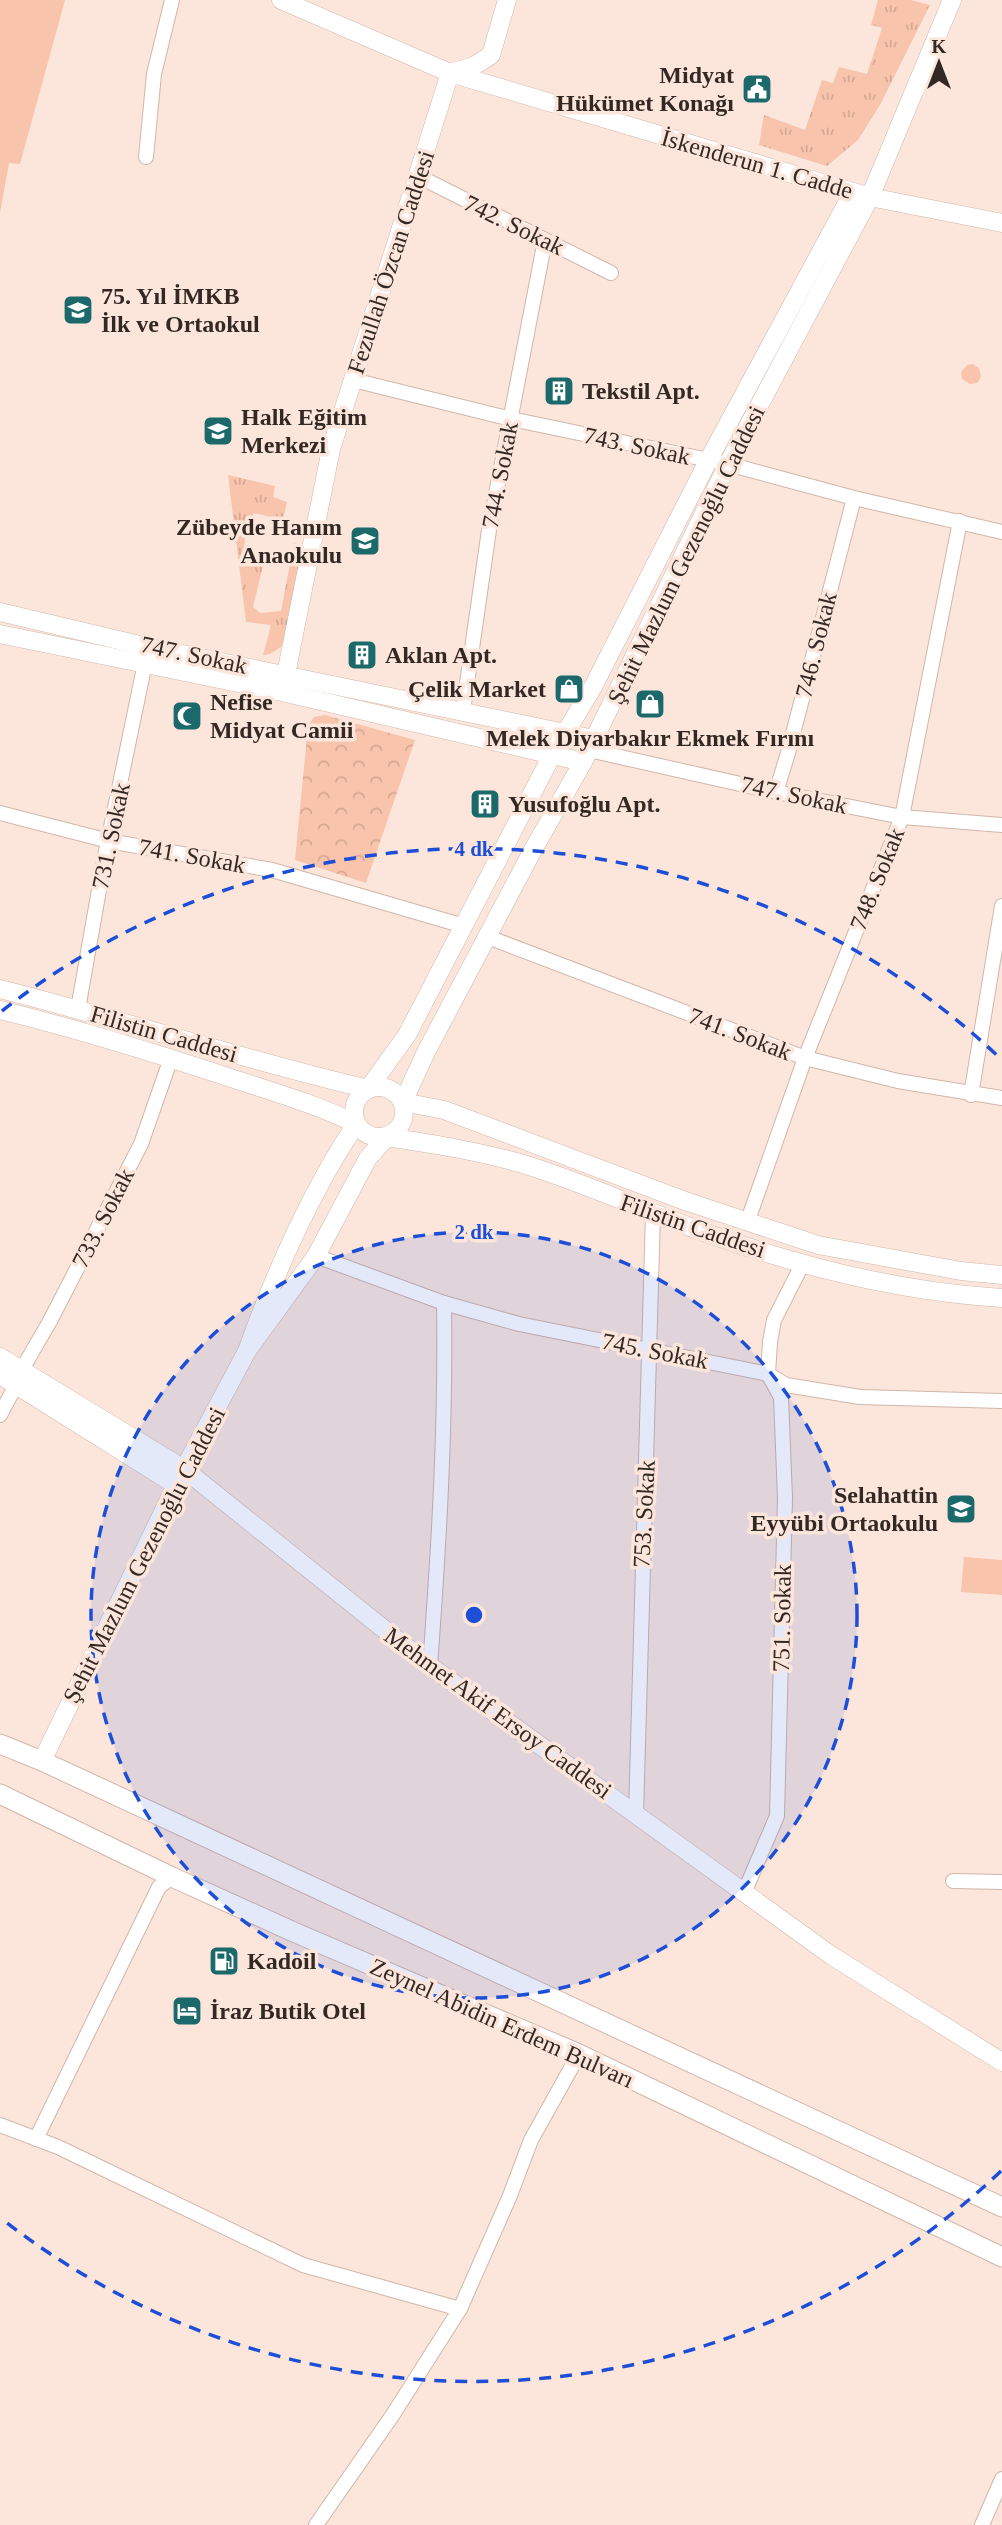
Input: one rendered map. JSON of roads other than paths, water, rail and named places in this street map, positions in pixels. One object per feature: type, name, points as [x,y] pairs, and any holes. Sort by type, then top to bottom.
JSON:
[{"type":"main road","name":"Zeynel Abidin Erdem Bulvarı","points":[[0,1744],[42,1761],[1002,2207]]},
{"type":"main road","name":"Zeynel Abidin Erdem Bulvarı","points":[[0,1794],[296,1933],[579,2054],[1002,2257]]},
{"type":"street","points":[[146,156],[154,74],[172,0]]},
{"type":"street","name":"İskenderun 1. Cadde","points":[[281,0],[450,73],[862,194],[1002,223]]},
{"type":"street","points":[[450,73],[474,66],[491,55],[508,0]]},
{"type":"street","name":"Şehit Mazlum Gezenoğlu Caddesi","points":[[403,1102],[426,1052],[589,750],[862,194],[952,0]]},
{"type":"street","name":"Fezullah Özcan Caddesi","points":[[286,674],[331,449],[450,73]]},
{"type":"street","name":"742. Sokak","points":[[418,176],[611,273]]},
{"type":"street","name":"Şehit Mazlum Gezenoğlu Caddesi","points":[[368,1089],[407,1035],[552,755],[594,685],[708,461],[862,194]]},
{"type":"street","name":"744. Sokak","points":[[463,711],[489,530],[545,240]]},
{"type":"street","name":"743. Sokak","points":[[354,380],[511,419],[729,464],[854,498],[1002,532]]},
{"type":"street","name":"746. Sokak","points":[[776,792],[854,498]]},
{"type":"street","name":"748. Sokak","points":[[747,1223],[805,1058],[902,817],[960,521]]},
{"type":"street","name":"747. Sokak","points":[[0,612],[148,647],[566,733],[589,750],[776,792],[902,817],[1002,825]]},
{"type":"street","points":[[0,634],[294,694],[552,755],[589,750]]},
{"type":"street","name":"731. Sokak","points":[[78,1009],[145,663]]},
{"type":"street","name":"741. Sokak","points":[[0,813],[109,841],[272,870],[464,926]]},
{"type":"street","points":[[971,1095],[1002,906]]},
{"type":"street","name":"741. Sokak","points":[[488,937],[805,1058],[971,1095],[1002,1098]]},
{"type":"street","name":"Filistin Caddesi","points":[[0,989],[368,1089]]},
{"type":"street","name":"Filistin Caddesi","points":[[0,1010],[65,1026],[171,1058],[328,1110],[356,1124]]},
{"type":"street","name":"733. Sokak","points":[[0,1415],[141,1144],[171,1058]]},
{"type":"street","points":[[384,1087],[398,1095],[403,1102],[404,1118],[395,1133],[387,1137],[366,1134],[356,1124],[354,1108],[361,1094],[368,1089],[384,1087]]},
{"type":"street","name":"Filistin Caddesi","points":[[403,1102],[444,1110],[546,1151],[747,1223],[818,1245],[871,1256],[1002,1275]]},
{"type":"street","name":"Şehit Mazlum Gezenoğlu Caddesi","points":[[247,1351],[268,1291],[334,1156],[356,1124]]},
{"type":"street","name":"Şehit Mazlum Gezenoğlu Caddesi","points":[[42,1761],[180,1477],[247,1351],[316,1256],[368,1158],[387,1137]]},
{"type":"street","name":"Filistin Caddesi","points":[[387,1137],[474,1150],[526,1164],[713,1235],[860,1278],[926,1290],[1002,1298]]},
{"type":"street","name":"753. Sokak","points":[[636,1815],[640,1594],[651,1349],[653,1213]]},
{"type":"street","name":"745. Sokak","points":[[316,1256],[444,1303],[519,1324],[768,1374],[786,1385],[860,1397],[1002,1401]]},
{"type":"street","name":"751. Sokak","points":[[744,1893],[777,1816],[785,1498],[781,1397],[768,1374],[774,1320],[803,1263]]},
{"type":"street","points":[[429,1666],[442,1505],[444,1303]]},
{"type":"street","points":[[0,1357],[18,1378]]},
{"type":"street","points":[[0,1375],[18,1378]]},
{"type":"street","name":"Mehmet Akif Ersoy Caddesi","points":[[18,1378],[180,1477],[429,1666],[832,1956],[1002,2062]]},
{"type":"street","points":[[36,2139],[159,1887],[172,1877]]},
{"type":"street","points":[[953,1881],[1002,1882]]},
{"type":"street","points":[[316,2525],[392,2416],[460,2309],[509,2198],[531,2140],[579,2054]]},
{"type":"street","points":[[0,2125],[58,2147],[303,2265],[460,2309]]},
{"type":"street","points":[[982,2525],[1002,2479]]},
{"type":"place","name":"Midyat Hükümet Konağı","points":[[757,89]]},
{"type":"place","name":"75. Yıl İMKB İlk ve Ortaokul","points":[[78,310]]},
{"type":"place","name":"Tekstil Apt.","points":[[559,391]]},
{"type":"place","name":"Halk Eğitim Merkezi","points":[[218,431]]},
{"type":"place","name":"Zübeyde Hanım Anaokulu","points":[[365,541]]},
{"type":"place","name":"Aklan Apt.","points":[[362,655]]},
{"type":"place","name":"Çelik Market","points":[[569,689]]},
{"type":"place","name":"Melek Diyarbakır Ekmek Fırını","points":[[650,704]]},
{"type":"place","name":"Nefise Midyat Camii","points":[[187,716]]},
{"type":"place","name":"Yusufoğlu Apt.","points":[[485,804]]},
{"type":"place","name":"Selahattin Eyyübi Ortaokulu","points":[[961,1509]]},
{"type":"place","name":"Kadoil","points":[[224,1961]]},
{"type":"place","name":"İraz Butik Otel","points":[[187,2011]]}]
